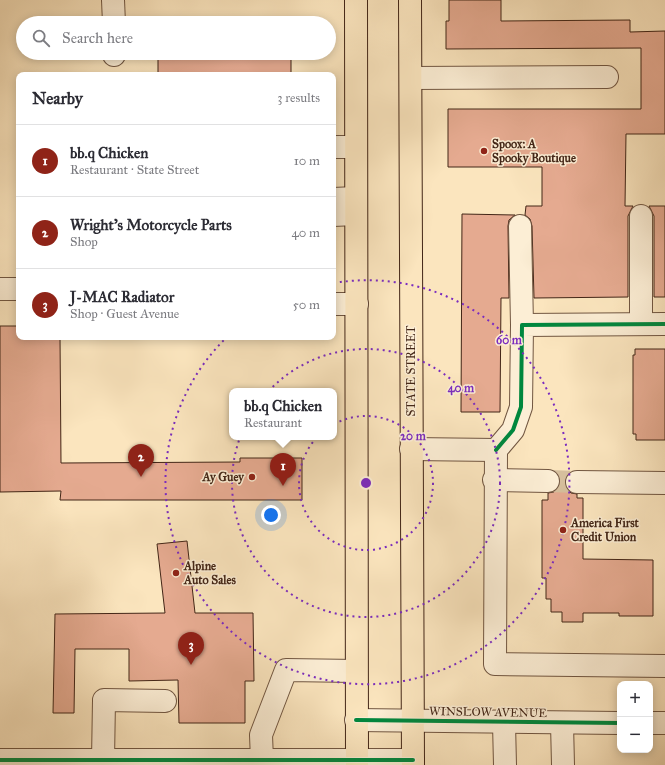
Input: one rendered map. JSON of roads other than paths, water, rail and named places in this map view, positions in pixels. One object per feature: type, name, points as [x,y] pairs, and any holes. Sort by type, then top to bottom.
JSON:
[{"type":"main road","points":[[356,0],[357,763]]},
{"type":"main road","name":"STATE STREET","points":[[410,0],[413,763]]},
{"type":"street","points":[[113,0],[114,16]]},
{"type":"street","points":[[411,78],[607,77]]},
{"type":"street","points":[[336,147],[356,147]]},
{"type":"street","points":[[336,200],[356,206]]},
{"type":"street","points":[[336,214],[356,206]]},
{"type":"street","points":[[641,216],[641,324]]},
{"type":"street","points":[[520,226],[522,325],[521,406],[513,430],[496,450],[494,480],[495,664],[665,666]]},
{"type":"street","points":[[0,289],[16,289]]},
{"type":"street","points":[[336,304],[357,304]]},
{"type":"street","points":[[522,325],[665,324]]},
{"type":"street","points":[[411,449],[496,450]]},
{"type":"street","points":[[494,480],[548,481]]},
{"type":"street","points":[[577,482],[665,483]]},
{"type":"street","points":[[262,760],[262,735],[286,670],[356,671]]},
{"type":"street","points":[[90,761],[104,700],[165,701]]},
{"type":"street","name":"WINSLOW AVENUE","points":[[356,720],[504,723],[617,723]]},
{"type":"street","points":[[504,723],[505,765]]},
{"type":"street","points":[[562,723],[563,765]]},
{"type":"street","points":[[653,723],[665,723]]},
{"type":"street","points":[[0,760],[26,762],[262,760],[413,763]]},
{"type":"tunnel","points":[[548,481],[577,482]]},
{"type":"place","name":"Spoox: A Spooky Boutique","points":[[484,151]]},
{"type":"place","name":"Wright's Motorcycle Parts","points":[[141,477]]},
{"type":"place","name":"Ay Guey","points":[[252,477]]},
{"type":"place","name":"bb.q Chicken","points":[[283,486]]},
{"type":"place","name":"America First Credit Union","points":[[563,530]]},
{"type":"place","name":"Alpine Auto Sales","points":[[176,573]]},
{"type":"place","name":"J-MAC Radiator","points":[[191,665]]}]
